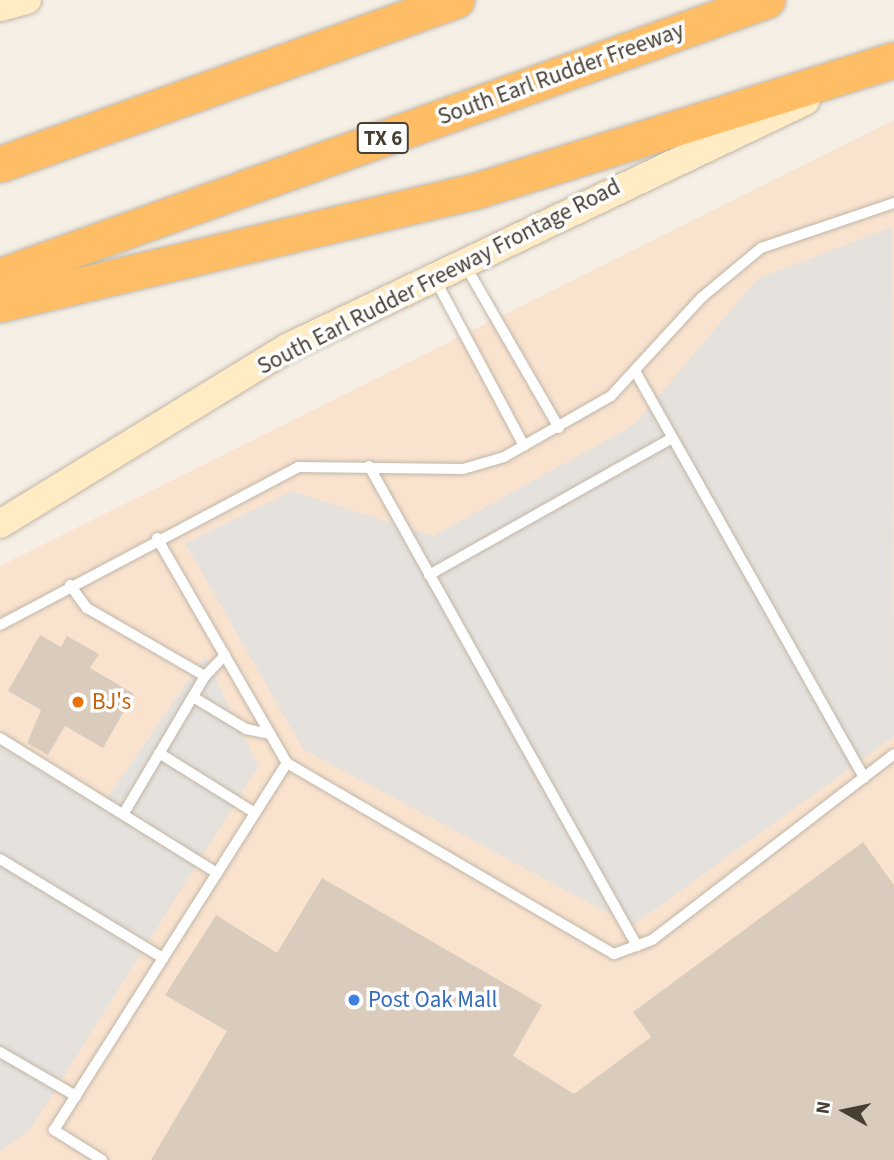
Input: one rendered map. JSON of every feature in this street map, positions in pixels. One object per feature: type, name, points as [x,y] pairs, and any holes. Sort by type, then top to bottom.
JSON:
[{"type":"highway","points":[[0,164],[456,0]]},
{"type":"highway","name":"South Earl Rudder Freeway","points":[[0,276],[767,0]]},
{"type":"highway","points":[[0,304],[475,191],[894,61]]},
{"type":"main road","points":[[0,7],[27,0]]},
{"type":"main road","name":"South Earl Rudder Freeway Frontage Road","points":[[0,524],[289,347],[894,61]]},
{"type":"lane","points":[[0,625],[157,538],[298,467],[463,469],[524,446],[559,428],[635,372],[701,298],[761,248],[894,203]]},
{"type":"lane","points":[[464,263],[559,428]]},
{"type":"lane","points":[[434,277],[524,446]]},
{"type":"lane","points":[[635,372],[864,778]]},
{"type":"lane","points":[[429,575],[672,438]]},
{"type":"lane","points":[[369,466],[637,946]]},
{"type":"lane","points":[[157,538],[287,763],[614,954],[637,946],[894,754]]},
{"type":"lane","points":[[70,585],[87,608],[205,676]]},
{"type":"lane","points":[[124,813],[205,676],[225,655]]},
{"type":"lane","points":[[193,697],[246,729],[270,734]]},
{"type":"lane","points":[[0,738],[217,873]]},
{"type":"lane","points":[[159,753],[255,813]]},
{"type":"lane","points":[[103,1160],[54,1130],[287,763]]},
{"type":"lane","points":[[0,859],[163,958]]},
{"type":"lane","points":[[0,1052],[76,1096]]},
{"type":"shaded area","points":[[894,120],[894,1160],[0,1160],[0,566]]},
{"type":"shaded area","points":[[892,227],[894,736],[632,926],[303,749],[185,543],[292,491],[433,536],[634,425],[757,279]]},
{"type":"shaded area","points":[[205,656],[258,767],[30,1130],[0,1151],[0,745],[102,806]]},
{"type":"building","name":"BJ's","points":[[40,635],[61,647],[67,636],[99,654],[90,668],[134,694],[103,748],[65,726],[48,755],[27,743],[41,710],[8,691]]},
{"type":"building","name":"Post Oak Mall","points":[[863,842],[894,885],[894,1160],[151,1160],[227,1031],[165,995],[216,915],[277,953],[322,878],[542,1005],[513,1056],[574,1094],[651,1037],[633,1012]]},
{"type":"place","name":"BJ's","points":[[78,702]]},
{"type":"place","name":"Post Oak Mall","points":[[354,1000]]}]
